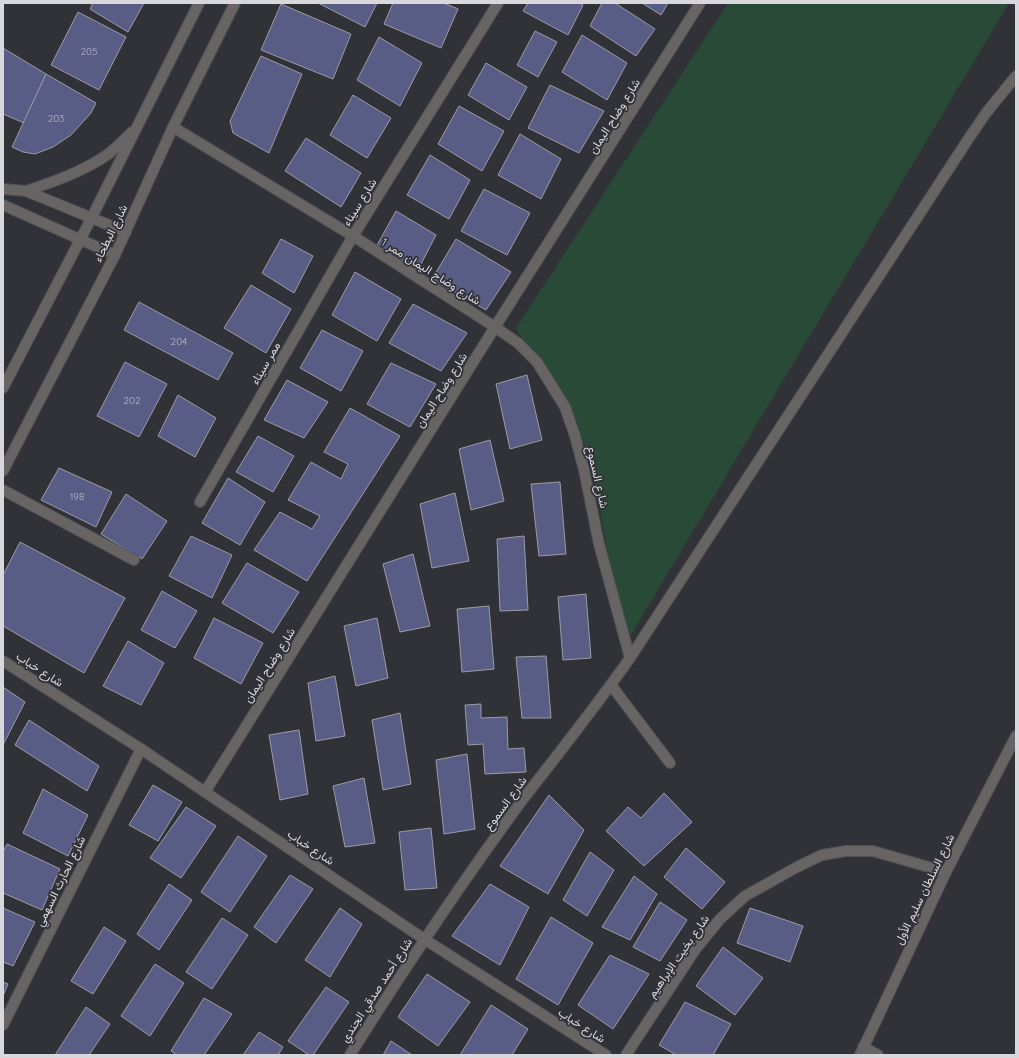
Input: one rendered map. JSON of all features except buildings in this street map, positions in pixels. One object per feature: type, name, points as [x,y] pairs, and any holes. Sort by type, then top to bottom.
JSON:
[{"type":"street","name":"شارع البطحاء","points":[[3,388],[92,217],[199,3]]},
{"type":"street","name":"شارع البطحاء","points":[[3,471],[115,255],[173,127],[235,3]]},
{"type":"street","name":"شارع سيناء","points":[[173,127],[353,236],[498,3]]},
{"type":"street","name":"شارع وضاح اليمان","points":[[205,792],[495,327],[700,3]]},
{"type":"street","name":"شارع السموع","points":[[424,939],[527,795],[630,658],[967,141],[986,113],[1016,76]]},
{"type":"street","points":[[26,191],[63,178],[89,165],[107,154],[136,128]]},
{"type":"street","points":[[3,188],[26,191],[126,232]]},
{"type":"street","points":[[3,205],[115,255]]},
{"type":"street","name":"شارع وضاح اليمان ممر 1","points":[[353,236],[495,327]]},
{"type":"street","name":"ممر سيناء","points":[[200,502],[353,236]]},
{"type":"street","name":"شارع السموع","points":[[495,327],[518,343],[537,362],[565,407],[584,470],[599,544],[630,658]]},
{"type":"street","points":[[3,490],[134,560]]},
{"type":"street","name":"شارع خباب","points":[[3,661],[140,749],[424,939],[606,1055]]},
{"type":"street","points":[[611,685],[670,763]]},
{"type":"street","name":"شارع السلطان سليم الأول","points":[[862,1051],[946,872],[1016,736]]},
{"type":"street","name":"شارع الحارث السهمي","points":[[3,1025],[140,749]]},
{"type":"street","name":"شارع بخيت الإبراهيم","points":[[626,1055],[695,950],[720,919],[745,896],[822,855],[846,851],[873,851],[946,872]]},
{"type":"street","name":"شارع أحمد صدقي الجندي","points":[[350,1055],[424,939]]},
{"type":"street","points":[[862,1051],[878,1055]]},
{"type":"green space","points":[[728,3],[1009,3],[625,645],[589,453],[516,328]]}]
